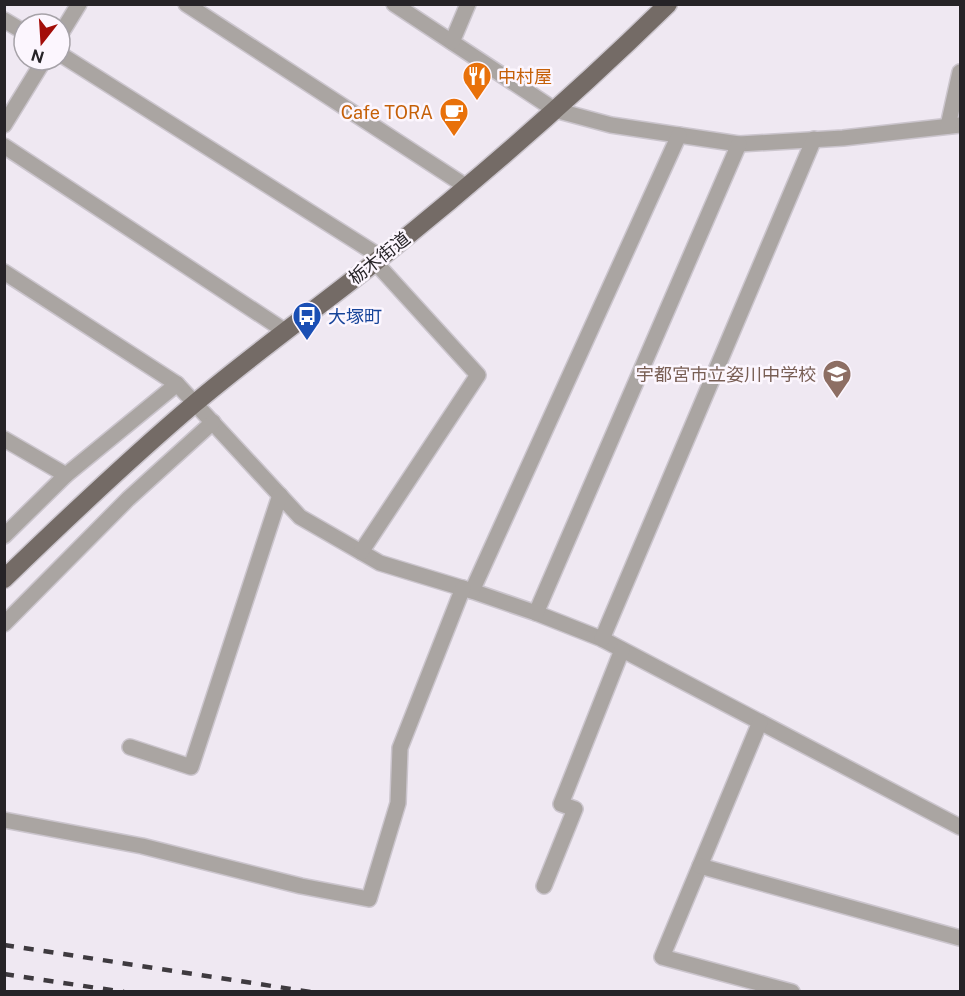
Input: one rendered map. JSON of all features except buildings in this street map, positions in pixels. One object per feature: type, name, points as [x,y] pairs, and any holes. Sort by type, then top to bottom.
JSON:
[{"type":"main road","name":"栃木街道","points":[[4,579],[64,520],[195,403],[378,260],[467,187],[555,110],[669,4]]},
{"type":"street","points":[[186,4],[467,187]]},
{"type":"street","points":[[394,4],[555,110],[611,125],[739,144],[954,125],[960,72]]},
{"type":"street","points":[[452,42],[468,4]]},
{"type":"street","points":[[72,62],[378,260],[478,375],[361,552]]},
{"type":"street","points":[[4,124],[36,72]]},
{"type":"street","points":[[4,820],[142,846],[301,886],[369,899],[398,803],[400,748],[467,590],[679,135]]},
{"type":"street","points":[[602,639],[814,139]]},
{"type":"street","points":[[536,613],[739,144]]},
{"type":"street","points":[[4,146],[285,331]]},
{"type":"street","points":[[4,272],[177,384],[300,518],[380,563],[536,613],[602,639],[960,827]]},
{"type":"street","points":[[4,536],[66,475],[177,384]]},
{"type":"street","points":[[4,624],[128,499],[213,422]]},
{"type":"street","points":[[4,439],[66,475]]},
{"type":"street","points":[[130,747],[191,767],[280,495]]},
{"type":"street","points":[[544,886],[575,809],[561,804],[622,650]]},
{"type":"street","points":[[760,722],[662,957],[792,992]]},
{"type":"street","points":[[700,866],[960,938]]},
{"type":"railway","points":[[4,945],[311,992]]},
{"type":"railway","points":[[4,974],[124,992]]},
{"type":"place","name":"中村屋","points":[[477,102]]},
{"type":"place","name":"Cafe TORA","points":[[454,138]]},
{"type":"place","name":"大塚町","points":[[307,342]]},
{"type":"place","name":"宇都宮市立姿川中学校","points":[[837,400]]}]
